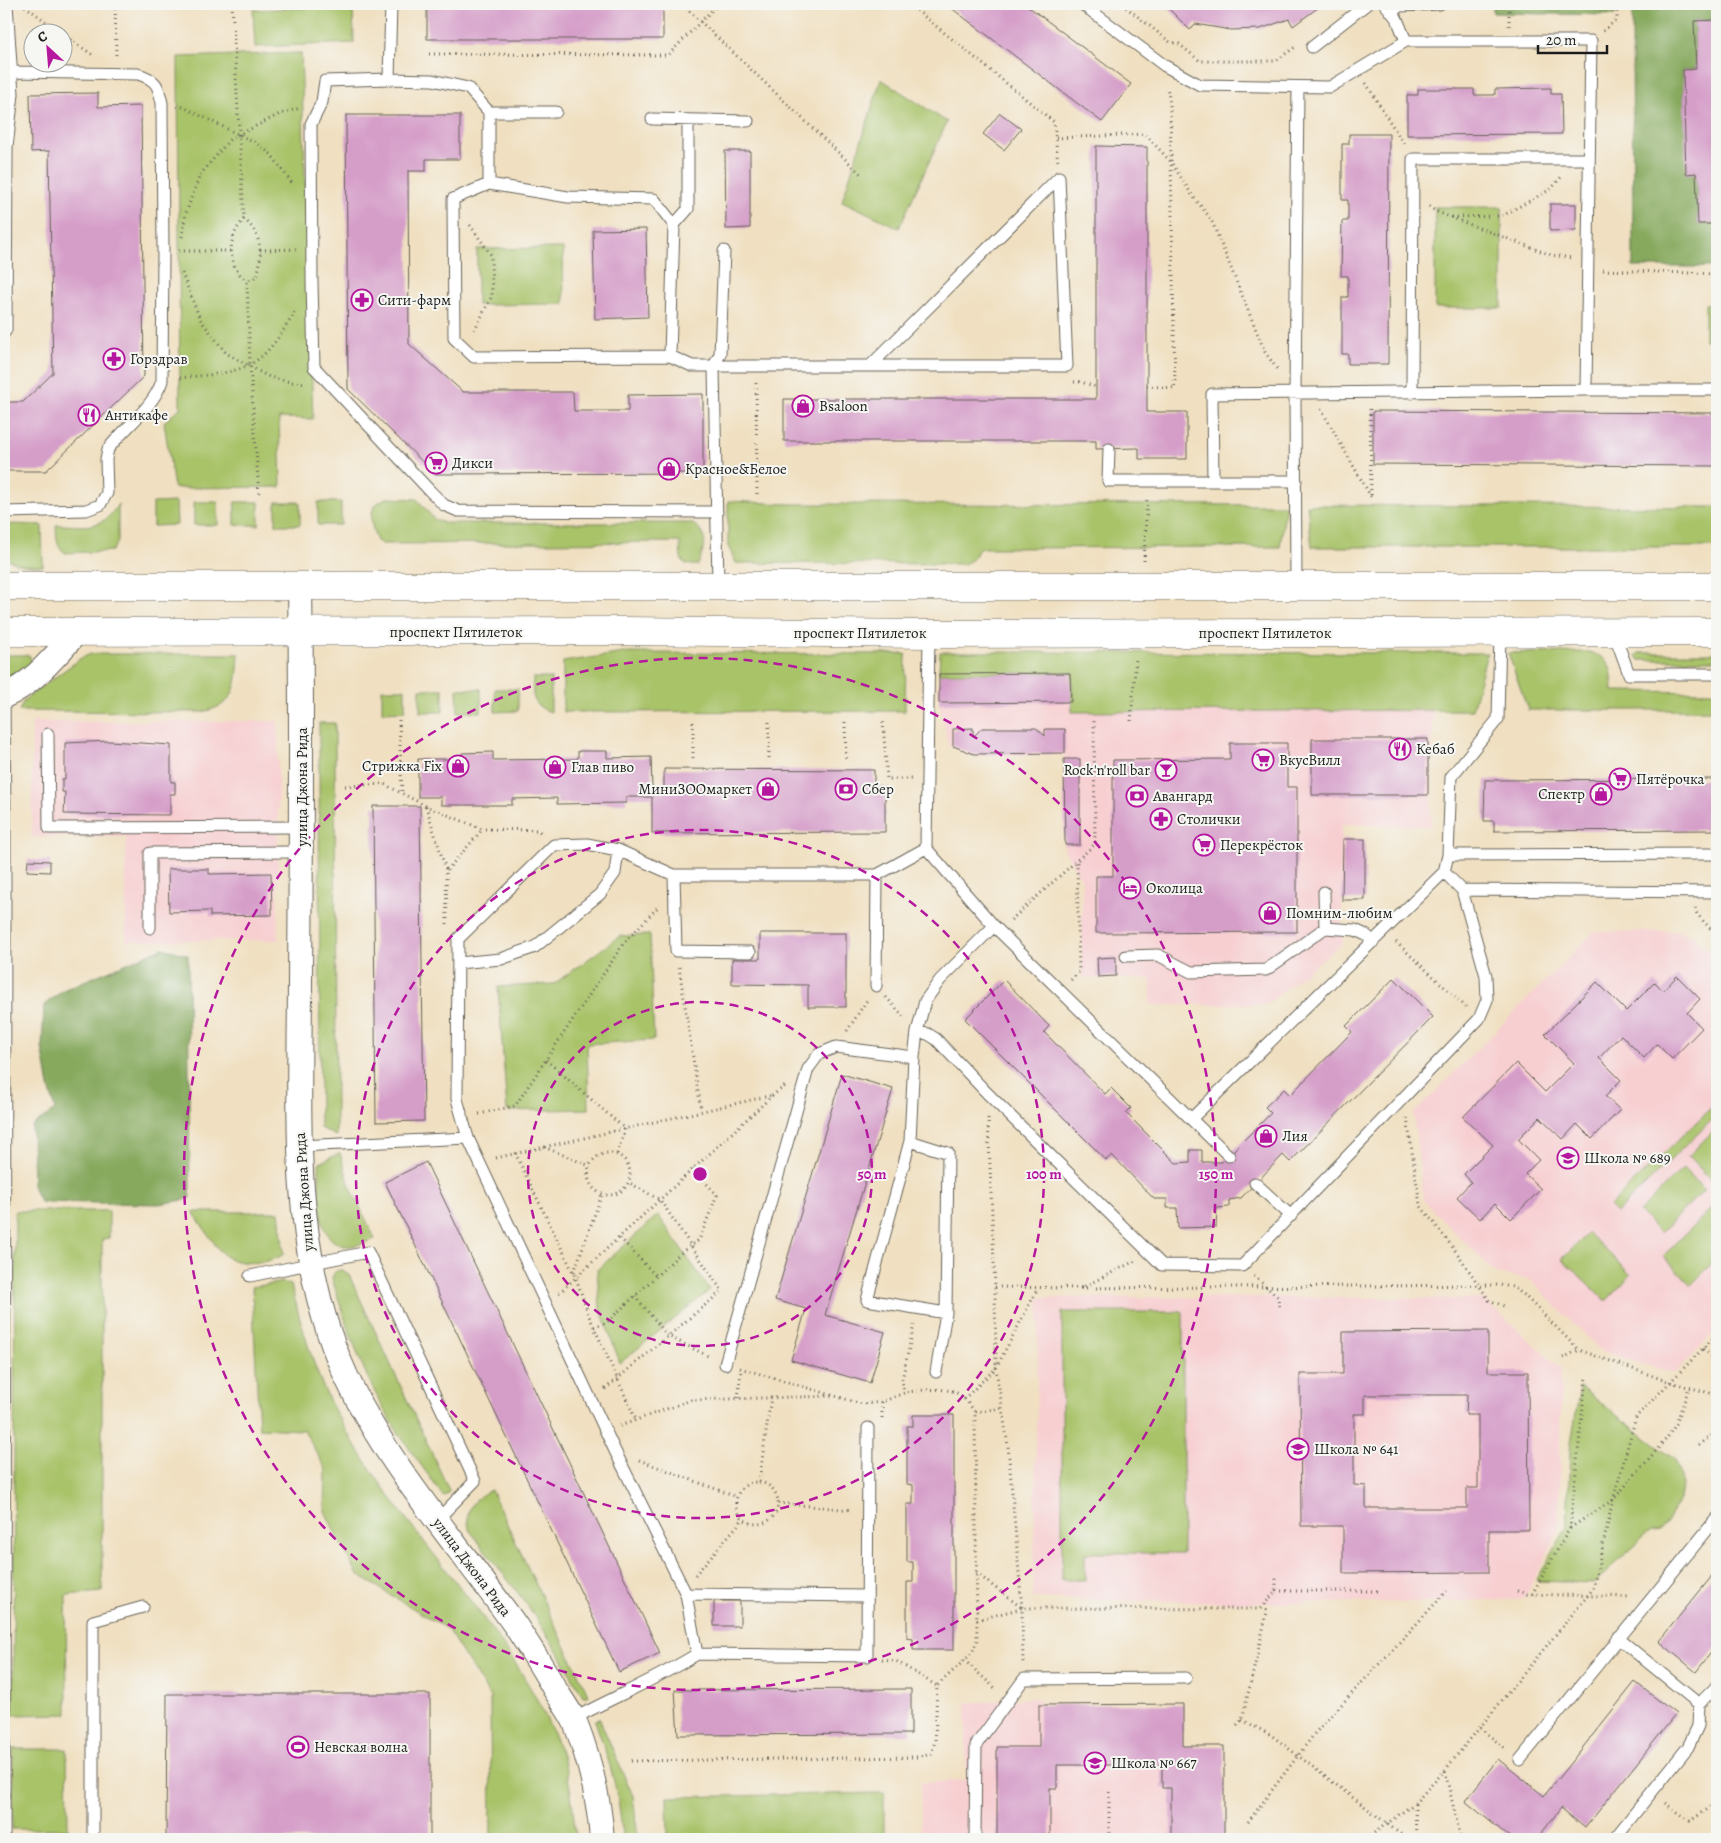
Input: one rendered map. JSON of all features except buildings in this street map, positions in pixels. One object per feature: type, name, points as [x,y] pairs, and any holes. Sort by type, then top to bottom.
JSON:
[{"type":"street","points":[[4,585],[1717,586]]},
{"type":"street","name":"улица Джона Рида","points":[[300,585],[302,827],[299,1146],[304,1227],[310,1263],[328,1332],[346,1377],[369,1421],[436,1521],[497,1599],[527,1642],[573,1719],[589,1762],[598,1802],[602,1839]]},
{"type":"street","name":"проспект Пятилеток","points":[[4,632],[928,634],[1717,632]]},
{"type":"street","points":[[4,696],[20,689],[77,632]]},
{"type":"lane","points":[[4,333],[6,330],[6,147],[13,94],[7,4]]},
{"type":"lane","points":[[389,79],[392,4]]},
{"type":"lane","points":[[1082,4],[1094,7],[1164,66],[1200,85],[1330,87],[1406,41],[1591,41],[1586,390]]},
{"type":"lane","points":[[1312,47],[1367,4]]},
{"type":"lane","points":[[1388,8],[1440,4]]},
{"type":"lane","points":[[1388,8],[1397,18],[1406,41]]},
{"type":"lane","points":[[4,512],[86,510],[100,505],[107,493],[106,459],[108,450],[152,400],[162,381],[162,104],[158,86],[150,78],[138,74],[12,72]]},
{"type":"lane","points":[[489,184],[489,112],[468,88],[432,80],[325,81],[322,102],[311,124],[311,248],[314,367],[430,491],[444,505],[458,511],[717,512]]},
{"type":"lane","points":[[1296,586],[1295,394],[1298,87]]},
{"type":"lane","points":[[489,112],[556,112]]},
{"type":"lane","points":[[652,119],[748,121]]},
{"type":"lane","points":[[674,225],[688,209],[688,120]]},
{"type":"lane","points":[[1412,393],[1413,159],[1589,159]]},
{"type":"lane","points":[[670,356],[674,225],[654,199],[568,196],[489,184],[453,199],[454,338],[474,357],[670,356],[692,366],[1067,366],[1059,177]]},
{"type":"lane","points":[[871,365],[1059,177]]},
{"type":"lane","points":[[718,585],[714,366],[720,354],[724,251]]},
{"type":"lane","points":[[1213,481],[1212,394],[1717,390]]},
{"type":"lane","points":[[1108,449],[1108,481],[1296,481]]},
{"type":"lane","points":[[1191,1119],[1444,872],[1448,855],[1451,777],[1498,719],[1500,633]]},
{"type":"lane","points":[[1614,633],[1629,674],[1717,674]]},
{"type":"lane","points":[[928,634],[926,848],[994,926],[1229,1156]]},
{"type":"lane","points":[[4,696],[4,1839]]},
{"type":"lane","points":[[48,734],[49,828],[302,827]]},
{"type":"lane","points":[[697,1654],[685,1591],[589,1397],[468,1138],[457,1099],[458,939],[554,844],[587,844],[618,850],[674,875],[877,875],[926,848]]},
{"type":"lane","points":[[458,963],[501,959],[535,947],[600,894],[615,873],[618,850]]},
{"type":"lane","points":[[150,928],[150,853],[301,852]]},
{"type":"lane","points":[[1448,855],[1717,854]]},
{"type":"lane","points":[[917,1032],[928,1034],[936,1039],[987,1093],[1162,1265],[1242,1266],[1479,1019],[1487,1000],[1486,976],[1462,890],[1444,872]]},
{"type":"lane","points":[[674,875],[676,951],[750,952]]},
{"type":"lane","points":[[876,986],[877,875]]},
{"type":"lane","points":[[1462,890],[1717,892]]},
{"type":"lane","points":[[1324,892],[1326,928]]},
{"type":"lane","points":[[946,1313],[867,1300],[910,1141],[914,1057],[917,1032],[925,1001],[940,980],[994,926]]},
{"type":"lane","points":[[1126,956],[1158,955],[1192,972],[1266,970],[1326,928],[1355,930],[1366,935],[1373,942]]},
{"type":"lane","points":[[725,1364],[808,1069],[819,1054],[836,1048],[914,1057]]},
{"type":"lane","points":[[299,1146],[468,1138]]},
{"type":"lane","points":[[910,1141],[948,1153],[946,1313],[936,1372]]},
{"type":"lane","points":[[1256,1183],[1291,1216]]},
{"type":"lane","points":[[250,1276],[368,1252],[475,1482],[436,1521]]},
{"type":"lane","points":[[573,1719],[670,1671],[697,1654],[866,1656],[868,1428]]},
{"type":"lane","points":[[1520,1760],[1717,1518]]},
{"type":"lane","points":[[685,1591],[867,1596]]},
{"type":"lane","points":[[93,1839],[93,1621],[143,1607]]},
{"type":"lane","points":[[1618,1638],[1699,1704]]},
{"type":"lane","points":[[975,1839],[976,1745],[1024,1679],[1186,1678]]},
{"type":"lane","points":[[1614,1839],[1688,1746],[1698,1726],[1699,1704],[1717,1686]]},
{"type":"path","points":[[22,4],[46,22]]},
{"type":"path","points":[[115,4],[116,62]]},
{"type":"path","points":[[232,4],[244,219],[235,233],[231,251],[234,267],[239,275],[247,281]]},
{"type":"path","points":[[682,4],[862,175]]},
{"type":"path","points":[[428,54],[668,55],[718,4]]},
{"type":"path","points":[[909,4],[1054,122],[1059,177]]},
{"type":"path","points":[[1122,4],[1170,42],[1179,44],[1200,61],[1276,61],[1299,44],[1312,47]]},
{"type":"path","points":[[1591,41],[1616,19],[1617,4]]},
{"type":"path","points":[[1147,386],[1176,388],[1170,103],[1164,66]]},
{"type":"path","points":[[1358,70],[1413,159]]},
{"type":"path","points":[[180,258],[186,213],[200,175],[230,138],[280,114],[322,102]]},
{"type":"path","points":[[162,104],[183,108],[239,134],[270,154],[288,175],[312,218]]},
{"type":"path","points":[[1056,138],[1145,134],[1171,162],[1192,195],[1212,219],[1265,352],[1295,394]]},
{"type":"path","points":[[1450,217],[1502,216],[1551,190]]},
{"type":"path","points":[[453,199],[491,256],[492,296],[465,348]]},
{"type":"path","points":[[1435,211],[1551,255]]},
{"type":"path","points":[[244,219],[252,225],[259,241],[261,261],[257,276],[247,281]]},
{"type":"path","points":[[260,250],[311,248]]},
{"type":"path","points":[[163,251],[231,251]]},
{"type":"path","points":[[181,266],[200,319],[226,353],[269,377],[290,382],[329,384]]},
{"type":"path","points":[[1588,270],[1717,274]]},
{"type":"path","points":[[247,281],[250,365],[259,494]]},
{"type":"path","points":[[162,381],[229,371],[250,365],[270,348],[285,327],[312,281]]},
{"type":"path","points":[[756,382],[757,495]]},
{"type":"path","points":[[1071,382],[1081,382],[1096,387]]},
{"type":"path","points":[[1312,393],[1371,497],[1370,393]]},
{"type":"path","points":[[399,720],[402,794]]},
{"type":"path","points":[[994,926],[1011,920],[1095,844],[1094,721]]},
{"type":"path","points":[[693,722],[693,762]]},
{"type":"path","points":[[769,722],[769,761]]},
{"type":"path","points":[[845,722],[846,762]]},
{"type":"path","points":[[883,722],[887,779],[927,779]]},
{"type":"path","points":[[345,786],[384,784],[426,806],[482,829],[538,830],[554,844]]},
{"type":"path","points":[[426,806],[446,870],[448,925],[458,939]]},
{"type":"path","points":[[446,870],[482,829]]},
{"type":"path","points":[[1061,991],[1079,972],[1077,860]]},
{"type":"path","points":[[461,1117],[515,1106],[624,943],[674,890]]},
{"type":"path","points":[[1697,914],[1717,936]]},
{"type":"path","points":[[1384,931],[1479,1019]]},
{"type":"path","points":[[676,951],[701,1110]]},
{"type":"path","points":[[836,1048],[876,986],[917,1032]]},
{"type":"path","points":[[546,1060],[625,1129]]},
{"type":"path","points":[[545,1305],[620,1238],[773,1095],[808,1069]]},
{"type":"path","points":[[987,1093],[995,1287],[996,1368],[1008,1446],[1022,1608],[1024,1679]]},
{"type":"path","points":[[479,1162],[773,1095]]},
{"type":"path","points":[[1404,1098],[1420,1205],[1489,1300],[1504,1306]]},
{"type":"path","points":[[616,1154],[625,1129]]},
{"type":"path","points":[[543,1146],[590,1166]]},
{"type":"path","points":[[515,1153],[574,1273],[594,1327],[636,1420]]},
{"type":"path","points":[[616,1154],[622,1158],[629,1169],[628,1182],[614,1194],[602,1194],[594,1189],[589,1180],[590,1166],[598,1156],[616,1154]]},
{"type":"path","points":[[594,1327],[606,1323],[656,1276],[699,1240],[717,1195],[693,1169]]},
{"type":"path","points":[[589,1397],[605,1389],[722,1291],[660,1200],[628,1182]]},
{"type":"path","points":[[574,1273],[602,1194]]},
{"type":"path","points":[[620,1238],[656,1276]]},
{"type":"path","points":[[1081,1288],[1149,1254]]},
{"type":"path","points":[[1242,1266],[1278,1297],[1279,1308]]},
{"type":"path","points":[[995,1287],[1268,1288],[1500,1285],[1513,1287],[1524,1295],[1579,1350],[1670,1382],[1717,1395]]},
{"type":"path","points":[[635,1296],[668,1336],[725,1364],[862,1404],[882,1402],[916,1390],[952,1391],[964,1399],[996,1368],[1038,1288]]},
{"type":"path","points":[[904,1394],[902,1380],[918,1308]]},
{"type":"path","points":[[1366,1839],[1414,1803],[1445,1770],[1593,1589],[1613,1500],[1636,1417],[1717,1334]]},
{"type":"path","points":[[1703,1348],[1717,1360]]},
{"type":"path","points":[[1563,1358],[1579,1350]]},
{"type":"path","points":[[738,1398],[742,1369]]},
{"type":"path","points":[[1532,1594],[1570,1528],[1586,1376]]},
{"type":"path","points":[[1570,1528],[1613,1500],[1667,1438],[1676,1424],[1689,1388]]},
{"type":"path","points":[[606,1431],[691,1400],[839,1396]]},
{"type":"path","points":[[759,1482],[771,1397]]},
{"type":"path","points":[[975,1412],[1002,1408]]},
{"type":"path","points":[[1698,1445],[1717,1432]]},
{"type":"path","points":[[615,1451],[737,1497]]},
{"type":"path","points":[[753,1482],[759,1482],[770,1486],[778,1503],[774,1514],[765,1522],[754,1523],[743,1518],[737,1508],[737,1497],[743,1487],[753,1482]]},
{"type":"path","points":[[778,1503],[868,1512]]},
{"type":"path","points":[[685,1591],[743,1518]]},
{"type":"path","points":[[976,1573],[1022,1608]]},
{"type":"path","points":[[976,1620],[1022,1608],[1260,1609],[1276,1591],[1276,1576]]},
{"type":"path","points":[[1276,1591],[1377,1591]]},
{"type":"path","points":[[1248,1822],[1315,1733],[1446,1591]]},
{"type":"path","points":[[1517,1591],[1532,1594],[1651,1598]]},
{"type":"path","points":[[1237,1725],[1242,1720],[1267,1612],[1265,1603]]},
{"type":"path","points":[[866,1656],[896,1661],[937,1686]]},
{"type":"path","points":[[964,1660],[996,1690],[1009,1698]]},
{"type":"path","points":[[1242,1720],[1271,1735],[1299,1755],[1407,1839]]},
{"type":"path","points":[[1480,1728],[1520,1760]]},
{"type":"path","points":[[1445,1770],[1462,1839]]},
{"type":"path","points":[[1109,1792],[1110,1839]]},
{"type":"path","points":[[1652,1793],[1690,1822],[1717,1803]]},
{"type":"path","points":[[1414,1803],[1416,1839]]},
{"type":"shaded area","points":[[1070,673],[1071,702],[1433,696],[1431,826],[1342,824],[1342,943],[1267,1004],[1150,1005],[1151,979],[1082,978],[1082,881],[1064,849],[1064,755],[972,755],[949,746],[939,703],[939,674]]},
{"type":"shaded area","points":[[278,721],[278,940],[126,941],[126,837],[32,837],[32,722]]},
{"type":"shaded area","name":"Школа № 689","points":[[1678,931],[1693,936],[1717,960],[1717,1330],[1675,1373],[1602,1352],[1529,1279],[1496,1274],[1424,1201],[1413,1114],[1594,932]]},
{"type":"shaded area","name":"Школа № 641","points":[[1278,1297],[1483,1299],[1561,1368],[1559,1530],[1524,1599],[1437,1602],[1252,1603],[1033,1598],[1039,1298]]},
{"type":"shaded area","name":"Школа № 667","points":[[1038,1698],[1039,1705],[1183,1704],[1183,1746],[1224,1746],[1224,1839],[921,1839],[921,1783],[966,1780],[966,1703]]},
{"type":"green space","points":[[1493,4],[1615,4],[1615,15],[1493,13]]},
{"type":"green space","points":[[1632,4],[1717,4],[1717,20],[1694,21],[1696,69],[1683,70],[1687,174],[1696,173],[1698,224],[1717,224],[1717,267],[1633,267]]},
{"type":"green space","points":[[353,6],[354,43],[255,47],[253,10]]},
{"type":"green space","points":[[301,53],[313,419],[279,418],[281,487],[174,488],[164,422],[180,408],[178,57]]},
{"type":"green space","points":[[881,79],[947,122],[899,228],[842,201]]},
{"type":"green space","points":[[1435,207],[1502,207],[1502,308],[1435,308]]},
{"type":"green space","points":[[563,248],[564,304],[477,305],[477,249]]},
{"type":"green space","points":[[1705,304],[1717,304],[1717,341],[1705,340]]},
{"type":"green space","points":[[387,498],[417,499],[434,519],[445,523],[691,523],[702,532],[705,542],[698,565],[687,564],[682,560],[680,542],[382,544],[377,541],[372,516],[376,505]]},
{"type":"green space","points":[[728,501],[790,504],[1286,505],[1280,547],[979,548],[969,562],[963,564],[736,563],[728,546]]},
{"type":"green space","points":[[176,502],[177,525],[153,526],[153,503]]},
{"type":"green space","points":[[194,502],[218,502],[218,525],[194,525]]},
{"type":"green space","points":[[235,502],[259,502],[259,525],[235,525]]},
{"type":"green space","points":[[276,502],[300,502],[300,525],[276,525]]},
{"type":"green space","points":[[318,502],[341,502],[341,525],[318,525]]},
{"type":"green space","points":[[118,504],[118,542],[112,551],[65,553],[62,550],[57,540],[56,525],[84,526],[99,523],[112,513]]},
{"type":"green space","points":[[1307,505],[1717,507],[1717,547],[1312,547]]},
{"type":"green space","points":[[6,524],[42,525],[43,566],[17,564],[4,556],[4,526]]},
{"type":"green space","points":[[940,652],[1487,653],[1472,710],[1072,712],[1072,673],[939,673]]},
{"type":"green space","points":[[1589,652],[1603,658],[1610,666],[1613,691],[1717,692],[1717,710],[1528,710],[1508,653]]},
{"type":"green space","points":[[624,653],[906,654],[905,711],[563,712],[563,662]]},
{"type":"green space","points":[[1639,653],[1717,653],[1717,660],[1639,660],[1636,656]]},
{"type":"green space","points":[[91,654],[239,654],[236,684],[233,692],[222,705],[201,712],[19,711],[24,700],[81,658]]},
{"type":"green space","points":[[4,655],[29,655],[31,664],[4,682]]},
{"type":"green space","points":[[533,678],[551,678],[551,712],[537,704],[533,696]]},
{"type":"green space","points":[[382,689],[405,689],[405,711],[382,712]]},
{"type":"green space","points":[[420,689],[443,689],[443,712],[420,712]]},
{"type":"green space","points":[[457,689],[481,689],[481,712],[458,712]]},
{"type":"green space","points":[[495,689],[518,689],[518,711],[495,712]]},
{"type":"green space","points":[[319,723],[335,723],[336,1136],[320,1128]]},
{"type":"green space","points":[[650,935],[654,1040],[587,1044],[589,1109],[507,1111],[498,987],[554,984],[620,936]]},
{"type":"green space","points":[[163,948],[188,955],[190,1199],[159,1204],[40,1202],[33,1186],[32,1126],[55,1110],[42,1047],[44,1005],[65,989]]},
{"type":"green space","points":[[1714,1105],[1717,1108],[1717,1115],[1616,1213],[1609,1206]]},
{"type":"green space","points":[[1717,1127],[1717,1186],[1688,1156]]},
{"type":"green space","points":[[340,1153],[350,1186],[375,1239],[353,1246],[345,1246],[335,1242],[323,1224],[320,1212],[319,1163]]},
{"type":"green space","points":[[1683,1168],[1704,1190],[1660,1233],[1639,1212]]},
{"type":"green space","points":[[1717,1203],[1717,1259],[1691,1285],[1663,1256]]},
{"type":"green space","points":[[15,1211],[109,1211],[109,1238],[102,1239],[102,1592],[66,1595],[67,1714],[13,1715]]},
{"type":"green space","points":[[193,1212],[279,1212],[284,1254],[263,1262],[246,1262],[231,1259],[225,1256],[218,1248]]},
{"type":"green space","points":[[658,1215],[710,1290],[620,1363],[600,1308],[597,1270]]},
{"type":"green space","points":[[1588,1233],[1631,1275],[1606,1301],[1562,1259]]},
{"type":"green space","points":[[343,1270],[349,1275],[448,1488],[449,1492],[445,1496],[442,1495],[392,1423],[365,1371],[350,1334],[332,1278],[336,1272]]},
{"type":"green space","points":[[283,1282],[291,1285],[319,1376],[329,1400],[346,1431],[396,1505],[499,1640],[523,1675],[543,1712],[560,1750],[567,1772],[576,1839],[491,1839],[490,1696],[447,1629],[358,1575],[325,1511],[326,1470],[304,1430],[259,1428],[252,1287]]},
{"type":"green space","points":[[1062,1312],[1183,1312],[1183,1553],[1085,1553],[1085,1580],[1062,1580]]},
{"type":"green space","points":[[1580,1387],[1675,1460],[1682,1481],[1682,1489],[1677,1504],[1660,1530],[1651,1531],[1644,1536],[1595,1583],[1536,1581],[1567,1527],[1570,1450]]},
{"type":"green space","points":[[491,1490],[589,1696],[583,1696],[560,1655],[528,1606],[470,1531],[468,1517],[471,1506],[479,1497]]},
{"type":"green space","points":[[599,1718],[633,1796],[638,1839],[622,1839],[613,1779],[595,1721]]},
{"type":"green space","points":[[13,1749],[67,1749],[68,1829],[12,1829]]},
{"type":"green space","points":[[884,1793],[884,1839],[668,1839],[667,1797]]},
{"type":"place","name":"Сити-фарм","points":[[362,300]]},
{"type":"place","name":"Горздрав","points":[[114,359]]},
{"type":"place","name":"Bsaloon","points":[[803,406]]},
{"type":"place","name":"Антикафе","points":[[89,415]]},
{"type":"place","name":"Дикси","points":[[436,463]]},
{"type":"place","name":"Красное&Белое","points":[[669,469]]},
{"type":"place","name":"Кебаб","points":[[1400,749]]},
{"type":"place","name":"ВкусВилл","points":[[1263,760]]},
{"type":"place","name":"Стрижка Fix","points":[[458,766]]},
{"type":"place","name":"Глав пиво","points":[[555,767]]},
{"type":"place","name":"Rock'n'roll bar","points":[[1166,770]]},
{"type":"place","name":"Пятёрочка","points":[[1620,779]]},
{"type":"place","name":"МиниЗООмаркет","points":[[768,789]]},
{"type":"place","name":"Сбер","points":[[846,789]]},
{"type":"place","name":"Спектр","points":[[1601,794]]},
{"type":"place","name":"Авангард","points":[[1137,796]]},
{"type":"place","name":"Столички","points":[[1161,819]]},
{"type":"place","name":"Перекрёсток","points":[[1204,845]]},
{"type":"place","name":"Околица","points":[[1130,888]]},
{"type":"place","name":"Помним-любим","points":[[1270,913]]},
{"type":"place","name":"Лия","points":[[1266,1136]]},
{"type":"place","name":"Школа № 689","points":[[1568,1158]]},
{"type":"place","name":"Школа № 641","points":[[1298,1449]]},
{"type":"place","name":"Невская волна","points":[[298,1747]]},
{"type":"place","name":"Школа № 667","points":[[1095,1763]]}]
